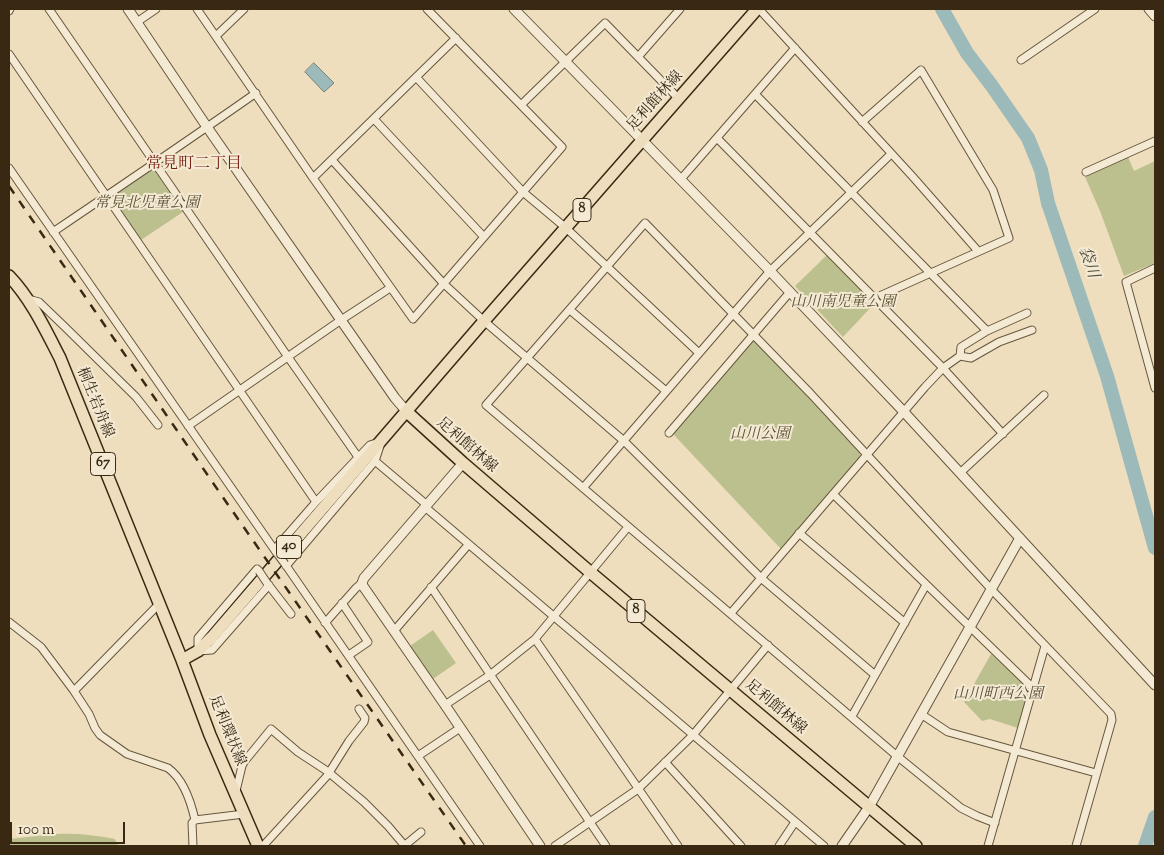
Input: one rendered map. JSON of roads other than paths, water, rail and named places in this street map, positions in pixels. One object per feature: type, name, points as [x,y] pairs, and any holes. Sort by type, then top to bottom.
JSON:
[{"type":"main road","name":"足利館林線","points":[[758,9],[484,321],[407,412],[463,464],[916,846]]},
{"type":"main road","name":"桐生岩舟線","points":[[10,278],[27,299],[60,358],[182,660]]},
{"type":"main road","name":"40","points":[[182,660],[198,651],[212,637],[407,412]]},
{"type":"main road","name":"足利環状線","points":[[182,660],[210,735],[258,846]]},
{"type":"street","points":[[49,9],[288,357],[366,459],[426,506],[468,545],[824,846]]},
{"type":"street","points":[[128,9],[207,127],[395,398],[407,412]]},
{"type":"street","points":[[136,22],[156,9]]},
{"type":"street","points":[[197,9],[413,319],[562,147],[427,9]]},
{"type":"street","points":[[216,36],[244,9]]},
{"type":"street","points":[[514,9],[770,271],[904,412],[1154,684]]},
{"type":"street","points":[[638,57],[680,9]]},
{"type":"street","points":[[758,9],[978,251]]},
{"type":"street","points":[[1021,60],[1095,9]]},
{"type":"street","points":[[1149,9],[1155,16]]},
{"type":"street","points":[[521,105],[605,23],[679,99]]},
{"type":"street","points":[[313,178],[456,38]]},
{"type":"street","points":[[680,179],[795,48]]},
{"type":"street","points":[[9,54],[316,502]]},
{"type":"street","points":[[862,122],[921,70],[993,190],[1009,238],[875,298]]},
{"type":"street","points":[[416,77],[523,192],[566,228],[699,353]]},
{"type":"street","points":[[53,232],[256,93]]},
{"type":"street","points":[[755,94],[987,331]]},
{"type":"street","points":[[374,119],[484,237]]},
{"type":"street","points":[[717,138],[943,368],[1003,434]]},
{"type":"street","points":[[1086,172],[1155,141]]},
{"type":"street","points":[[583,488],[770,271],[891,154]]},
{"type":"street","points":[[332,160],[443,283],[484,321],[624,441],[761,578],[875,675]]},
{"type":"street","points":[[9,168],[480,846]]},
{"type":"street","points":[[995,823],[961,808],[897,756],[486,405],[645,223],[810,393],[991,590],[1111,714],[1112,720],[1076,846]]},
{"type":"street","points":[[1155,268],[1126,282],[1155,388]]},
{"type":"street","points":[[188,426],[390,288]]},
{"type":"street","points":[[669,434],[790,292]]},
{"type":"street","points":[[27,299],[39,302],[136,397],[158,424]]},
{"type":"street","points":[[570,310],[666,391]]},
{"type":"street","points":[[960,356],[961,347],[987,331],[1027,313]]},
{"type":"street","points":[[731,613],[943,368],[960,356],[971,358],[999,342],[1032,330]]},
{"type":"street","points":[[960,473],[1044,395]]},
{"type":"street","points":[[275,551],[316,502],[366,459]]},
{"type":"street","points":[[286,565],[366,459]]},
{"type":"street","points":[[325,623],[362,583],[364,578],[463,464]]},
{"type":"street","points":[[833,494],[1033,688]]},
{"type":"street","points":[[445,705],[490,675],[534,638],[628,527]]},
{"type":"street","points":[[799,533],[904,623]]},
{"type":"street","points":[[842,846],[869,807],[1020,538]]},
{"type":"street","points":[[394,631],[468,545]]},
{"type":"street","points":[[268,584],[212,650],[198,651],[198,638],[257,569],[291,614]]},
{"type":"street","points":[[362,583],[362,586],[540,846]]},
{"type":"street","points":[[852,716],[926,585]]},
{"type":"street","points":[[431,587],[606,846]]},
{"type":"street","points":[[342,603],[368,642],[349,656]]},
{"type":"street","points":[[74,691],[159,604]]},
{"type":"street","points":[[9,622],[41,647],[74,691],[100,735],[127,754],[168,768],[173,772],[190,798],[195,820],[192,823],[193,846]]},
{"type":"street","points":[[534,638],[678,846]]},
{"type":"street","points":[[555,846],[638,789],[693,735],[768,645]]},
{"type":"street","points":[[988,846],[1045,646]]},
{"type":"street","points":[[263,846],[327,776],[349,741],[364,722],[365,718],[359,709]]},
{"type":"street","points":[[921,714],[948,732],[1096,773]]},
{"type":"street","points":[[418,756],[460,728]]},
{"type":"street","points":[[235,794],[242,766],[271,729],[364,802],[388,826],[404,846],[421,832]]},
{"type":"street","points":[[666,762],[741,846]]},
{"type":"street","points":[[195,820],[244,814]]},
{"type":"street","points":[[779,846],[795,822]]},
{"type":"water","points":[[314,63],[334,83],[324,92],[305,72]]},
{"type":"waterway","name":"袋川","points":[[942,9],[967,53],[1028,138],[1041,170],[1048,203],[1107,376],[1155,548]]},
{"type":"waterway","name":"袋川","points":[[1145,846],[1155,817]]},
{"type":"railway","points":[[9,186],[466,846]]},
{"type":"district","name":"常見町二丁目","points":[[194,165]]},
{"type":"park label","name":"常見北児童公園","points":[[147,204]]},
{"type":"park label","name":"山川南児童公園","points":[[843,303]]},
{"type":"park label","name":"山川公園","points":[[760,435]]},
{"type":"park label","name":"山川町西公園","points":[[998,695]]}]
